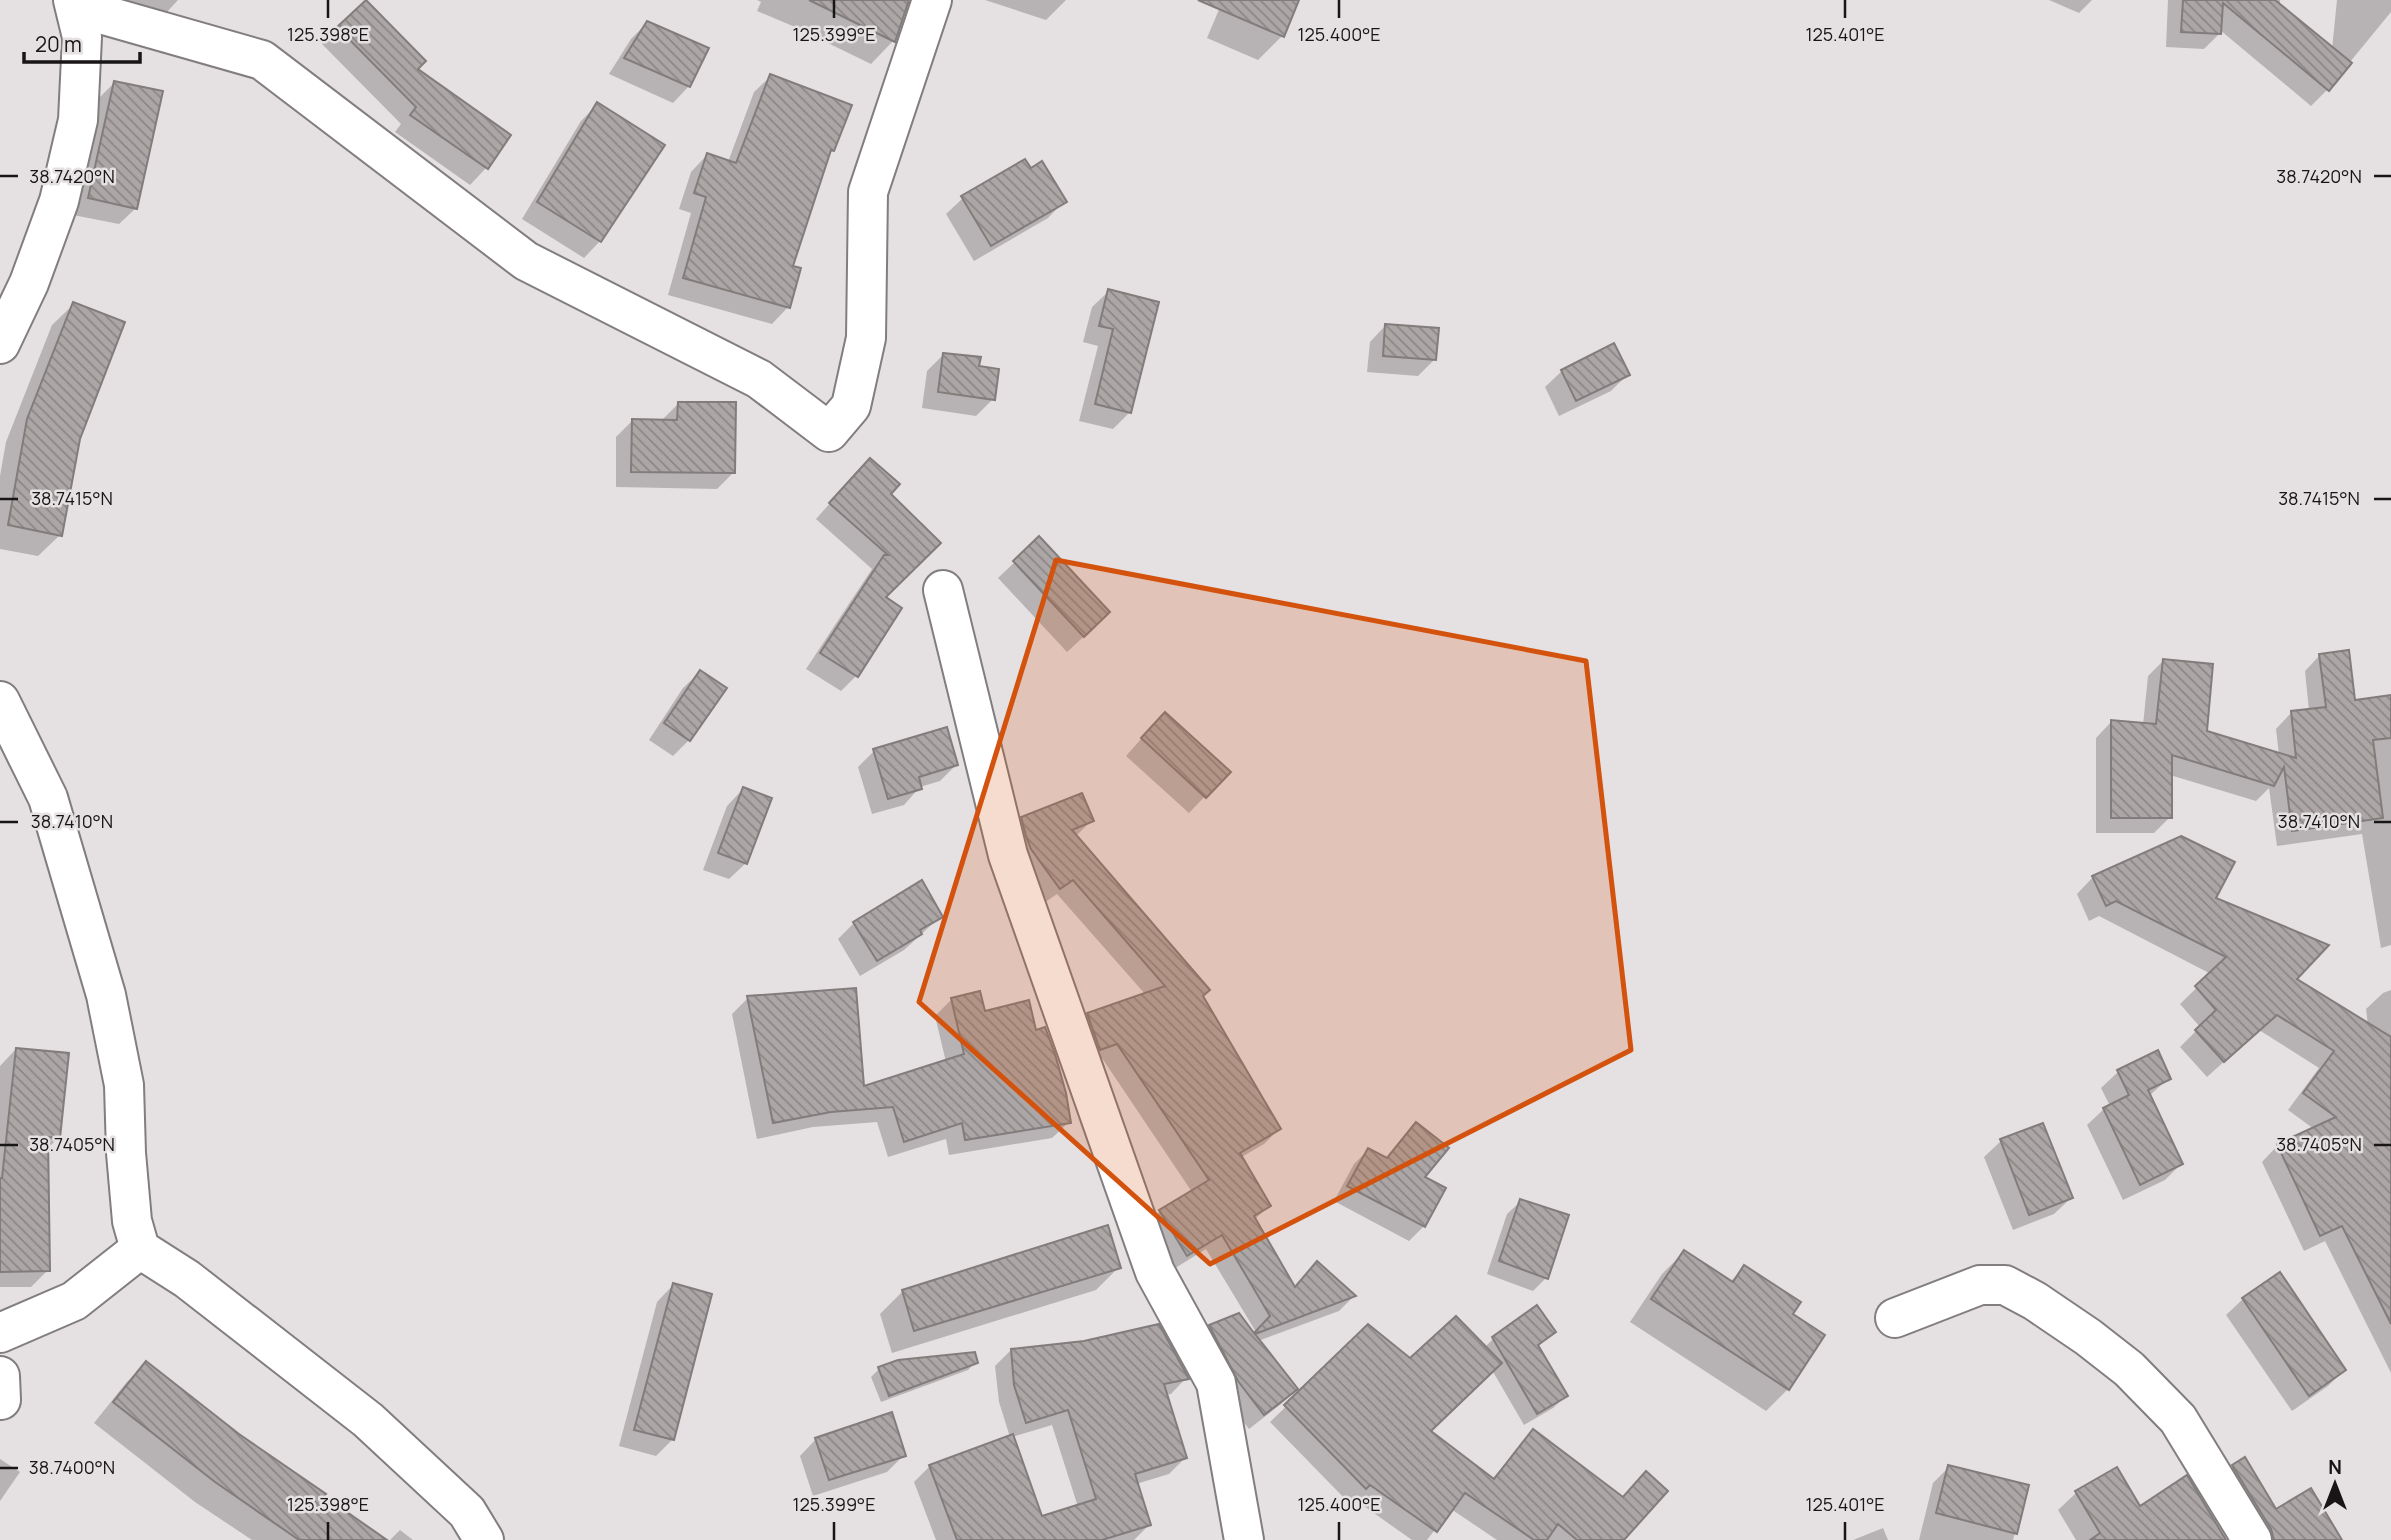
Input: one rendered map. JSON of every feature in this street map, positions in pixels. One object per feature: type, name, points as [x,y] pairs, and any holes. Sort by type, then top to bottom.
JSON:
[{"type":"street","points":[[0,344],[29,283],[59,201],[78,120],[82,37],[75,3],[262,60],[526,261],[759,379],[830,432],[851,406],[866,338],[868,192],[932,0]]},
{"type":"street","points":[[943,590],[1008,855],[1155,1272],[1216,1383],[1244,1540]]},
{"type":"street","points":[[0,701],[48,798],[106,995],[124,1085],[132,1221],[140,1249],[187,1279],[368,1420],[467,1512],[484,1540]]},
{"type":"street","points":[[0,1333],[74,1301],[140,1249]]},
{"type":"street","points":[[1895,1318],[1980,1285],[2005,1285],[2035,1301],[2129,1369],[2178,1419],[2252,1540]]},
{"type":"street","points":[[0,1376],[1,1400]]},
{"type":"highlighted area","points":[[1056,560],[1586,661],[1631,1050],[1210,1264],[919,1002]]},
{"type":"building","points":[[366,0],[426,61],[418,69],[511,135],[488,169],[410,115],[416,107],[337,27]]},
{"type":"building","points":[[809,0],[909,0],[895,42]]},
{"type":"building","points":[[1198,0],[1299,0],[1284,37]]},
{"type":"building","points":[[2183,0],[2275,0],[2352,63],[2329,91],[2223,3],[2221,34],[2181,32]]},
{"type":"building","points":[[647,21],[709,48],[690,87],[624,58]]},
{"type":"building","points":[[770,74],[852,105],[834,151],[831,150],[793,266],[801,268],[790,308],[683,278],[706,197],[694,193],[707,153],[736,163]]},
{"type":"building","points":[[114,81],[163,91],[137,209],[88,198]]},
{"type":"building","points":[[597,102],[665,145],[601,242],[537,202]]},
{"type":"building","points":[[1025,159],[1031,168],[1042,161],[1067,202],[991,246],[961,196]]},
{"type":"building","points":[[1108,289],[1159,302],[1131,413],[1095,404],[1113,329],[1099,326]]},
{"type":"building","points":[[73,302],[125,322],[80,439],[62,536],[8,525],[27,419]]},
{"type":"building","points":[[1385,324],[1439,328],[1436,360],[1383,356]]},
{"type":"building","points":[[1614,343],[1630,375],[1576,401],[1561,370]]},
{"type":"building","points":[[943,353],[981,357],[979,366],[999,369],[995,400],[938,392]]},
{"type":"building","points":[[678,402],[736,402],[735,473],[631,472],[632,419],[677,420]]},
{"type":"building","points":[[870,458],[900,484],[891,494],[941,543],[886,597],[902,608],[858,677],[820,653],[884,555],[888,555],[829,503]]},
{"type":"building","points":[[1039,536],[1110,612],[1084,637],[1013,561]]},
{"type":"building","points":[[2349,650],[2355,700],[2391,695],[2391,738],[2373,740],[2383,818],[2292,831],[2284,767],[2274,786],[2172,755],[2172,818],[2111,818],[2111,720],[2156,724],[2163,659],[2213,664],[2207,731],[2296,758],[2291,711],[2326,707],[2319,654]]},
{"type":"building","points":[[700,670],[727,688],[690,741],[664,723]]},
{"type":"building","points":[[1165,712],[1231,772],[1206,798],[1141,738]]},
{"type":"building","points":[[947,727],[958,765],[919,777],[922,789],[888,799],[873,749]]},
{"type":"building","points":[[743,787],[772,798],[747,864],[718,853]]},
{"type":"building","points":[[1082,793],[1094,821],[1072,830],[1210,990],[1203,996],[1281,1129],[1240,1153],[1271,1206],[1254,1216],[1295,1287],[1317,1261],[1356,1296],[1255,1334],[1298,1389],[1264,1415],[1238,1381],[1209,1325],[1239,1313],[1254,1333],[1270,1316],[1222,1235],[1187,1256],[1159,1210],[1209,1180],[1117,1044],[1100,1050],[1087,1013],[1165,986],[1073,880],[1060,889],[1031,849],[1026,836],[1021,817]]},
{"type":"building","points":[[2181,836],[2235,862],[2216,898],[2329,945],[2297,979],[2391,1037],[2391,1324],[2342,1226],[2320,1236],[2277,1144],[2336,1117],[2303,1093],[2334,1051],[2277,1015],[2224,1062],[2195,1030],[2216,1010],[2195,986],[2226,957],[2116,901],[2106,906],[2092,876]]},
{"type":"building","points":[[922,880],[943,917],[920,930],[922,934],[877,961],[853,922]]},
{"type":"building","points":[[856,988],[864,1086],[964,1054],[951,998],[980,991],[985,1011],[1029,1000],[1036,1030],[1045,1027],[1055,1054],[1071,1123],[965,1140],[962,1123],[904,1142],[893,1107],[831,1112],[773,1123],[747,996]]},
{"type":"building","points":[[16,1048],[69,1053],[60,1138],[48,1137],[50,1271],[0,1272],[0,1178]]},
{"type":"building","points":[[2158,1050],[2171,1079],[2148,1090],[2183,1164],[2140,1185],[2103,1108],[2129,1095],[2117,1070]]},
{"type":"building","points":[[1416,1122],[1449,1148],[1425,1177],[1446,1188],[1425,1227],[1347,1186],[1368,1148],[1387,1158]]},
{"type":"building","points":[[2043,1123],[2073,1198],[2029,1215],[2000,1139]]},
{"type":"building","points":[[1520,1199],[1569,1215],[1548,1279],[1499,1261]]},
{"type":"building","points":[[1108,1225],[1121,1268],[914,1331],[902,1290]]},
{"type":"building","points":[[1684,1250],[1733,1282],[1744,1265],[1801,1302],[1793,1314],[1825,1335],[1789,1390],[1651,1299]]},
{"type":"building","points":[[2280,1272],[2346,1370],[2309,1396],[2242,1298]]},
{"type":"building","points":[[673,1283],[712,1294],[674,1440],[634,1430]]},
{"type":"building","points":[[1537,1305],[1556,1332],[1538,1345],[1568,1396],[1537,1414],[1492,1337]]},
{"type":"building","points":[[1456,1316],[1502,1363],[1431,1431],[1494,1479],[1533,1429],[1623,1497],[1646,1471],[1668,1491],[1624,1540],[1577,1540],[1558,1524],[1547,1540],[1534,1540],[1465,1493],[1437,1532],[1370,1485],[1366,1489],[1284,1405],[1368,1324],[1410,1358]]},
{"type":"building","points":[[1159,1324],[1189,1379],[1164,1384],[1187,1458],[1135,1474],[1151,1525],[1102,1540],[957,1540],[929,1465],[1013,1434],[1042,1516],[1096,1499],[1068,1410],[1026,1423],[1014,1385],[1011,1349],[1084,1341]]},
{"type":"building","points":[[975,1352],[978,1363],[889,1396],[878,1367],[898,1360]]},
{"type":"building","points":[[146,1361],[239,1434],[387,1540],[299,1540],[215,1482],[113,1402]]},
{"type":"building","points":[[892,1412],[906,1456],[829,1480],[815,1438]]},
{"type":"building","points":[[2245,1457],[2276,1509],[2311,1488],[2342,1540],[2274,1540],[2271,1529],[2232,1465]]},
{"type":"building","points":[[1948,1465],[2029,1485],[2017,1534],[1936,1513]]},
{"type":"building","points":[[2117,1467],[2140,1506],[2187,1475],[2226,1540],[2090,1540],[2100,1533],[2075,1491]]}]
